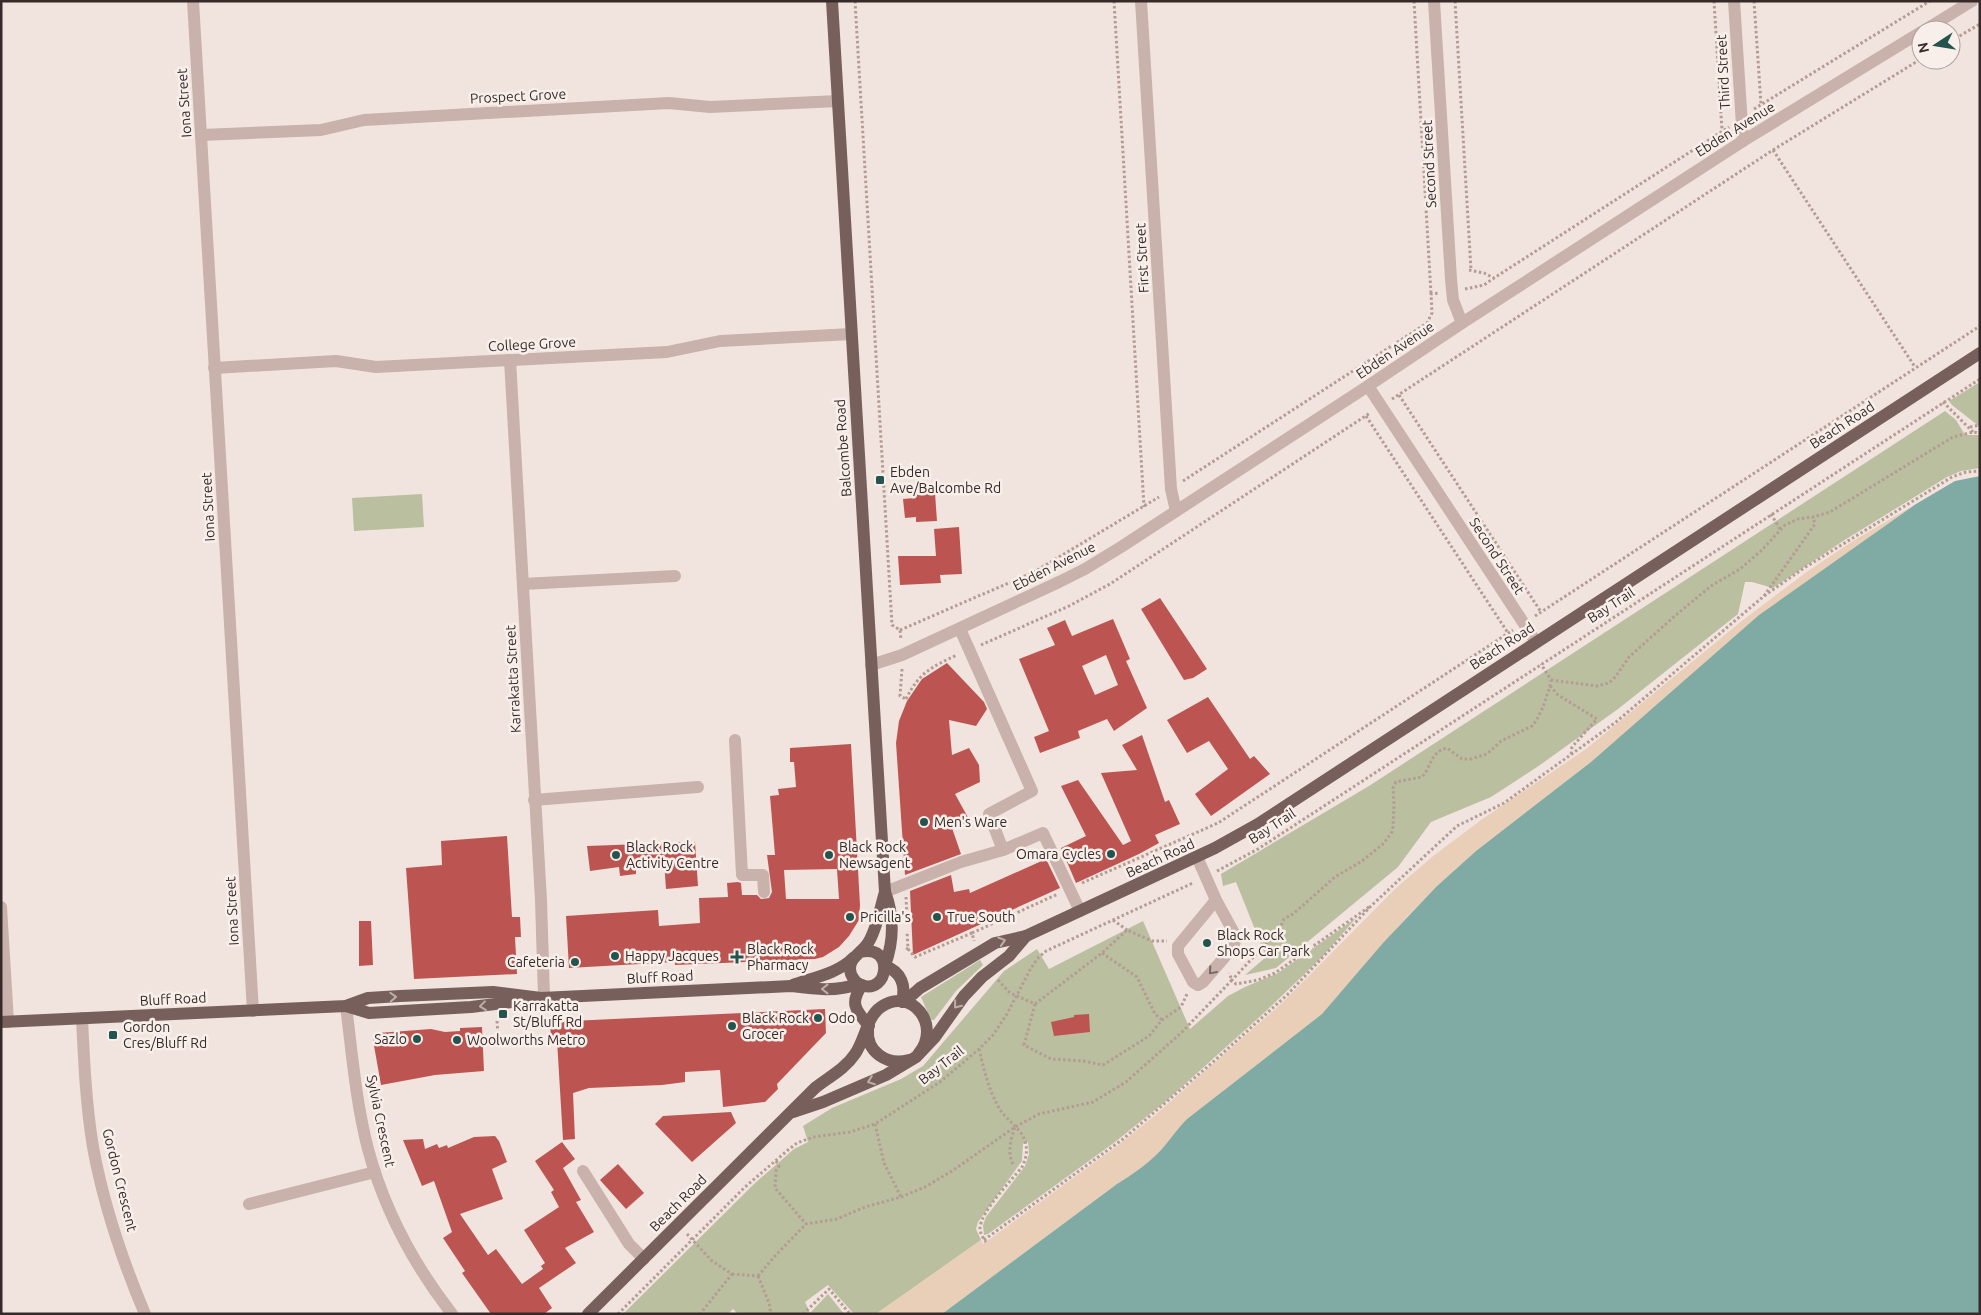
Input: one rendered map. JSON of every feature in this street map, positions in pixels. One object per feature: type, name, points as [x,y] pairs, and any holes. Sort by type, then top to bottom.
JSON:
[{"type":"main road","name":"Balcombe Road","points":[[832,1],[884,892],[892,915],[890,945],[884,975],[871,986],[860,985]]},
{"type":"main road","name":"Beach Road","points":[[588,1314],[814,1088],[850,1060],[860,1047],[872,1016],[882,1006],[894,1002],[903,1002],[920,988],[988,946],[1000,941],[1026,936],[1197,857],[1258,824],[1980,353]]},
{"type":"main road","name":"Balcombe Road","points":[[857,955],[872,936],[884,892]]},
{"type":"main road","name":"Beach Road","points":[[791,1113],[823,1102],[886,1075],[916,1056],[935,1037],[964,996],[982,977],[1009,956],[1026,936]]},
{"type":"main road","points":[[867,951],[876,953],[885,965],[896,972],[902,981],[904,990],[903,1002],[918,1009],[927,1024],[926,1042],[916,1056],[906,1061],[894,1062],[880,1056],[870,1044],[868,1027],[855,1007],[856,995],[860,985],[852,977],[850,969],[857,955],[867,951]]},
{"type":"main road","name":"Bluff Road","points":[[791,986],[828,973],[847,964],[857,955]]},
{"type":"main road","name":"Bluff Road","points":[[5,1022],[346,1006],[368,998],[493,992],[531,998],[791,986],[824,990],[860,985]]},
{"type":"street","name":"Iona Street","points":[[193,1],[253,1011]]},
{"type":"street","name":"First Street","points":[[1141,1],[1171,489],[1176,512]]},
{"type":"street","name":"Second Street","points":[[1434,1],[1451,285],[1455,308],[1462,323]]},
{"type":"street","name":"Third Street","points":[[1734,1],[1743,141]]},
{"type":"street","points":[[1941,20],[1972,1]]},
{"type":"street","name":"Ebden Avenue","points":[[871,665],[902,655],[960,629],[1085,569],[1176,512],[1462,323],[1743,141],[1911,38]]},
{"type":"street","name":"Prospect Grove","points":[[201,135],[321,130],[364,120],[660,103],[710,108],[838,101]]},
{"type":"street","name":"College Grove","points":[[214,368],[336,361],[376,367],[667,352],[720,341],[852,334]]},
{"type":"street","name":"Karrakatta Street","points":[[510,360],[544,997]]},
{"type":"street","name":"Second Street","points":[[1368,386],[1536,642]]},
{"type":"street","points":[[523,584],[675,576]]},
{"type":"street","points":[[960,629],[1032,791],[989,814],[1003,850]]},
{"type":"street","points":[[735,740],[742,875],[763,875],[764,892]]},
{"type":"street","points":[[534,800],[698,787]]},
{"type":"street","points":[[884,892],[961,862],[1003,850],[1043,833],[1080,911]]},
{"type":"street","points":[[1197,857],[1216,900],[1234,933],[1235,941],[1224,959],[1198,985],[1193,982],[1178,954],[1178,946],[1216,900]]},
{"type":"street","points":[[1,906],[5,1022]]},
{"type":"street","name":"Sylvia Crescent","points":[[346,1006],[363,1124],[375,1172],[387,1205],[410,1249],[432,1288],[452,1314]]},
{"type":"street","name":"Gordon Crescent","points":[[82,1018],[86,1084],[93,1147],[107,1203],[145,1314]]},
{"type":"street","points":[[249,1204],[375,1172]]},
{"type":"street","points":[[583,1172],[629,1244],[644,1259]]},
{"type":"path","points":[[854,1],[892,625],[900,630]]},
{"type":"path","points":[[1114,1],[1144,508]]},
{"type":"path","points":[[900,630],[1034,572],[1144,508],[1427,323],[1432,313],[1414,1]]},
{"type":"path","points":[[1455,1],[1471,270]]},
{"type":"path","points":[[1714,1],[1722,131]]},
{"type":"path","points":[[1754,1],[1761,104]]},
{"type":"path","points":[[1451,285],[1484,285],[1761,104],[1930,1]]},
{"type":"path","points":[[1961,35],[1980,24]]},
{"type":"path","points":[[900,630],[902,655],[900,696],[906,700],[912,686],[924,672],[1069,606],[1110,584],[1773,150],[1911,66]]},
{"type":"path","points":[[1773,150],[1915,367]]},
{"type":"path","points":[[1431,294],[1451,285],[1471,270],[1494,278]]},
{"type":"path","points":[[908,949],[915,957],[972,935],[1068,889],[1218,822],[1980,326]]},
{"type":"path","name":"Bay Trail","points":[[618,1314],[745,1187],[798,1143],[812,1137],[850,1132],[875,1124],[940,1082],[979,1049],[993,1035],[1007,1014],[1031,968],[1046,950],[1206,877],[1258,849],[1980,379]]},
{"type":"path","points":[[1399,394],[1541,612]]},
{"type":"path","points":[[1943,402],[1973,432]]},
{"type":"path","points":[[1366,416],[1508,633]]},
{"type":"path","points":[[1970,427],[1980,425]]},
{"type":"path","points":[[1551,680],[1597,686],[1609,683],[1629,657],[1711,586],[1740,569],[1762,550],[1780,529],[1798,519],[1830,512],[1953,437],[1973,432],[1980,433]]},
{"type":"path","points":[[979,1049],[986,1079],[1001,1111],[1026,1143],[1027,1155],[1025,1161],[987,1212],[980,1230],[985,1241],[1123,1139],[1206,1068],[1287,995],[1372,905],[1456,826],[1504,803],[1571,756],[1616,722],[1764,596],[1804,568],[1952,478],[1966,472],[1980,471]]},
{"type":"path","points":[[1772,514],[1780,529]]},
{"type":"path","points":[[1764,596],[1815,524],[1813,517]]},
{"type":"path","points":[[758,1276],[806,1224],[837,1219],[925,1187],[952,1171],[1015,1127],[1039,1114],[1092,1102],[1126,1082],[1182,1032],[1279,930],[1284,919],[1293,914],[1335,877],[1362,861],[1383,844],[1392,832],[1393,788],[1396,782],[1401,779],[1422,777],[1428,770],[1433,756],[1442,749],[1446,748],[1462,759],[1471,759],[1487,754],[1500,741],[1527,729],[1536,721],[1551,680],[1541,664]]},
{"type":"path","points":[[1550,686],[1558,695],[1597,719],[1572,747],[1571,756]]},
{"type":"path","points":[[1224,959],[1232,980],[1236,984],[1258,980],[1275,973],[1338,927],[1372,905]]},
{"type":"path","points":[[1113,920],[1127,930],[1152,941],[1181,942]]},
{"type":"path","points":[[1127,930],[1102,953],[1035,1004],[1024,1045],[1051,1059],[1084,1061],[1103,1066],[1150,1036],[1162,1020],[1181,1007],[1193,982]]},
{"type":"path","points":[[1102,953],[1137,977],[1155,1014],[1162,1020]]},
{"type":"path","points":[[1016,997],[1035,1004]]},
{"type":"path","points":[[497,1021],[498,1035]]},
{"type":"path","points":[[875,1124],[884,1163],[901,1197]]},
{"type":"path","points":[[1013,1164],[1010,1160],[1011,1139],[1015,1127]]},
{"type":"path","points":[[776,1160],[778,1166],[775,1188],[806,1224]]},
{"type":"path","points":[[678,1224],[712,1262],[732,1274],[758,1276]]},
{"type":"path","points":[[700,1314],[732,1274]]},
{"type":"path","points":[[758,1276],[770,1303],[771,1314]]},
{"type":"path","points":[[803,1314],[829,1289],[850,1314]]},
{"type":"green space","points":[[1980,382],[1980,427],[1949,401]]},
{"type":"green space","points":[[1945,411],[1956,420],[1965,435],[1980,435],[1980,468],[1961,471],[1947,477],[1843,541],[1773,588],[1745,582],[1738,614],[1618,709],[1540,765],[1491,797],[1431,822],[1398,867],[1276,968],[1245,975],[1266,957],[1236,882],[1223,886],[1221,874],[1369,786]]},
{"type":"green space","points":[[422,494],[424,527],[354,531],[352,498]]},
{"type":"green space","points":[[1356,918],[1323,956],[1265,1012],[1166,1101],[1115,1142],[988,1234],[984,1235],[983,1225],[986,1217],[1025,1166],[1029,1154],[1028,1142],[1023,1144],[1022,1161],[978,1222],[976,1229],[981,1240],[876,1314],[854,1314],[828,1285],[805,1302],[810,1313],[828,1294],[844,1314],[738,1314],[733,1309],[728,1314],[623,1314],[755,1183],[794,1149],[808,1142],[803,1126],[832,1108],[901,1079],[923,1066],[1004,971],[1037,949],[1049,969],[1143,921],[1190,1029],[1228,996],[1278,973]]},
{"type":"green space","points":[[980,960],[983,965],[956,991],[934,1020],[931,1020],[921,997]]},
{"type":"sand","points":[[1916,504],[1759,615],[1591,762],[1476,851],[1436,887],[1405,919],[1322,1014],[1187,1119],[1161,1150],[1135,1173],[1117,1184],[942,1314],[876,1314],[981,1240],[983,1244],[1117,1146],[1153,1117],[1282,1003],[1396,888],[1432,857],[1481,820],[1586,749],[1743,620],[1808,571],[1853,541]]},
{"type":"water","points":[[1980,476],[1980,1314],[942,1314],[1117,1184],[1135,1173],[1161,1150],[1187,1119],[1322,1014],[1383,943],[1436,887],[1476,851],[1591,762],[1759,615],[1916,504],[1955,481]]},
{"type":"building","points":[[935,493],[937,521],[916,522],[916,517],[905,518],[903,499],[914,498],[914,495]]},
{"type":"building","points":[[959,527],[962,574],[940,575],[941,583],[900,585],[898,556],[936,556],[934,529]]},
{"type":"building","points":[[1160,598],[1207,669],[1193,678],[1184,680],[1141,609]]},
{"type":"building","points":[[1113,619],[1130,659],[1126,661],[1147,708],[1114,731],[1107,719],[1078,731],[1080,738],[1040,753],[1034,737],[1049,731],[1019,659],[1055,645],[1047,628],[1065,620],[1072,636]],"holes":[[[1106,655],[1118,685],[1095,695],[1082,666]]]},
{"type":"building","points":[[947,663],[984,702],[987,709],[976,726],[949,720],[952,755],[969,748],[979,765],[980,782],[955,794],[970,821],[952,828],[961,854],[905,875],[896,743],[899,721],[907,701],[922,679]]},
{"type":"building","points":[[1208,697],[1250,759],[1254,756],[1270,774],[1211,816],[1195,794],[1228,769],[1209,741],[1187,753],[1167,720]]},
{"type":"building","points":[[1142,735],[1165,802],[1169,800],[1180,824],[1155,835],[1159,843],[1076,883],[1061,848],[1086,836],[1061,786],[1078,780],[1123,845],[1131,841],[1101,773],[1137,770],[1122,745]]},
{"type":"building","points":[[851,744],[860,905],[859,920],[839,947],[823,957],[815,959],[675,965],[675,962],[569,968],[566,916],[658,910],[659,926],[700,923],[699,898],[728,897],[727,883],[741,883],[742,895],[757,895],[761,899],[769,898],[772,892],[767,855],[775,855],[770,796],[779,795],[778,789],[796,787],[794,762],[790,762],[790,748]],"holes":[[[837,869],[839,899],[786,899],[784,870]]]},
{"type":"building","points":[[507,836],[512,917],[520,917],[521,937],[515,937],[517,974],[414,979],[406,868],[442,865],[441,841]]},
{"type":"building","points":[[695,842],[698,886],[666,889],[664,861],[636,865],[636,874],[620,876],[619,867],[590,871],[587,846]]},
{"type":"building","points":[[1046,859],[1060,888],[913,955],[910,891],[951,875],[954,892],[969,889],[970,893]]},
{"type":"building","points":[[359,921],[371,921],[373,965],[359,966]]},
{"type":"building","points":[[825,1009],[826,1033],[777,1084],[778,1089],[765,1102],[723,1107],[720,1070],[685,1072],[685,1082],[662,1085],[589,1088],[573,1093],[575,1139],[563,1140],[557,1040],[551,1040],[550,1022]]},
{"type":"building","points":[[1089,1014],[1090,1032],[1054,1036],[1051,1022],[1074,1017],[1074,1015]]},
{"type":"building","points":[[482,1027],[484,1071],[435,1075],[381,1085],[373,1040],[378,1033],[431,1029],[445,1032],[460,1031],[460,1028]]},
{"type":"building","points":[[731,1112],[736,1123],[692,1162],[655,1124],[663,1116]]},
{"type":"building","points":[[495,1136],[499,1141],[507,1162],[492,1169],[503,1199],[460,1214],[488,1255],[496,1249],[522,1284],[543,1269],[541,1266],[545,1263],[524,1230],[559,1207],[551,1192],[554,1190],[535,1161],[562,1142],[575,1159],[563,1168],[581,1200],[576,1202],[594,1232],[565,1248],[576,1263],[539,1288],[552,1308],[544,1314],[491,1314],[462,1273],[465,1271],[443,1238],[452,1232],[434,1181],[422,1186],[403,1140],[423,1139],[425,1149],[437,1144],[439,1148],[447,1145],[448,1148],[474,1137]]},
{"type":"building","points":[[618,1164],[644,1193],[626,1209],[600,1180]]},
{"type":"place","name":"Ebden Ave/Balcombe Rd","points":[[880,480]]},
{"type":"place","name":"Men's Ware","points":[[924,822]]},
{"type":"place","name":"Omara Cycles","points":[[1111,854]]},
{"type":"place","name":"Black Rock Activity Centre","points":[[616,855]]},
{"type":"place","name":"Black Rock Newsagent","points":[[829,855]]},
{"type":"place","name":"Pricilla's","points":[[850,917]]},
{"type":"place","name":"True South","points":[[937,917]]},
{"type":"place","name":"Black Rock Shops Car Park","points":[[1207,943]]},
{"type":"place","name":"Happy Jacques","points":[[615,956]]},
{"type":"place","name":"Black Rock Pharmacy","points":[[737,957]]},
{"type":"place","name":"Cafeteria","points":[[575,962]]},
{"type":"place","name":"Karrakatta St/Bluff Rd","points":[[503,1014]]},
{"type":"place","name":"Odo","points":[[818,1018]]},
{"type":"place","name":"Black Rock Grocer","points":[[732,1026]]},
{"type":"place","name":"Gordon Cres/Bluff Rd","points":[[113,1035]]},
{"type":"place","name":"Sazlo","points":[[417,1039]]},
{"type":"place","name":"Woolworths Metro","points":[[457,1040]]}]
